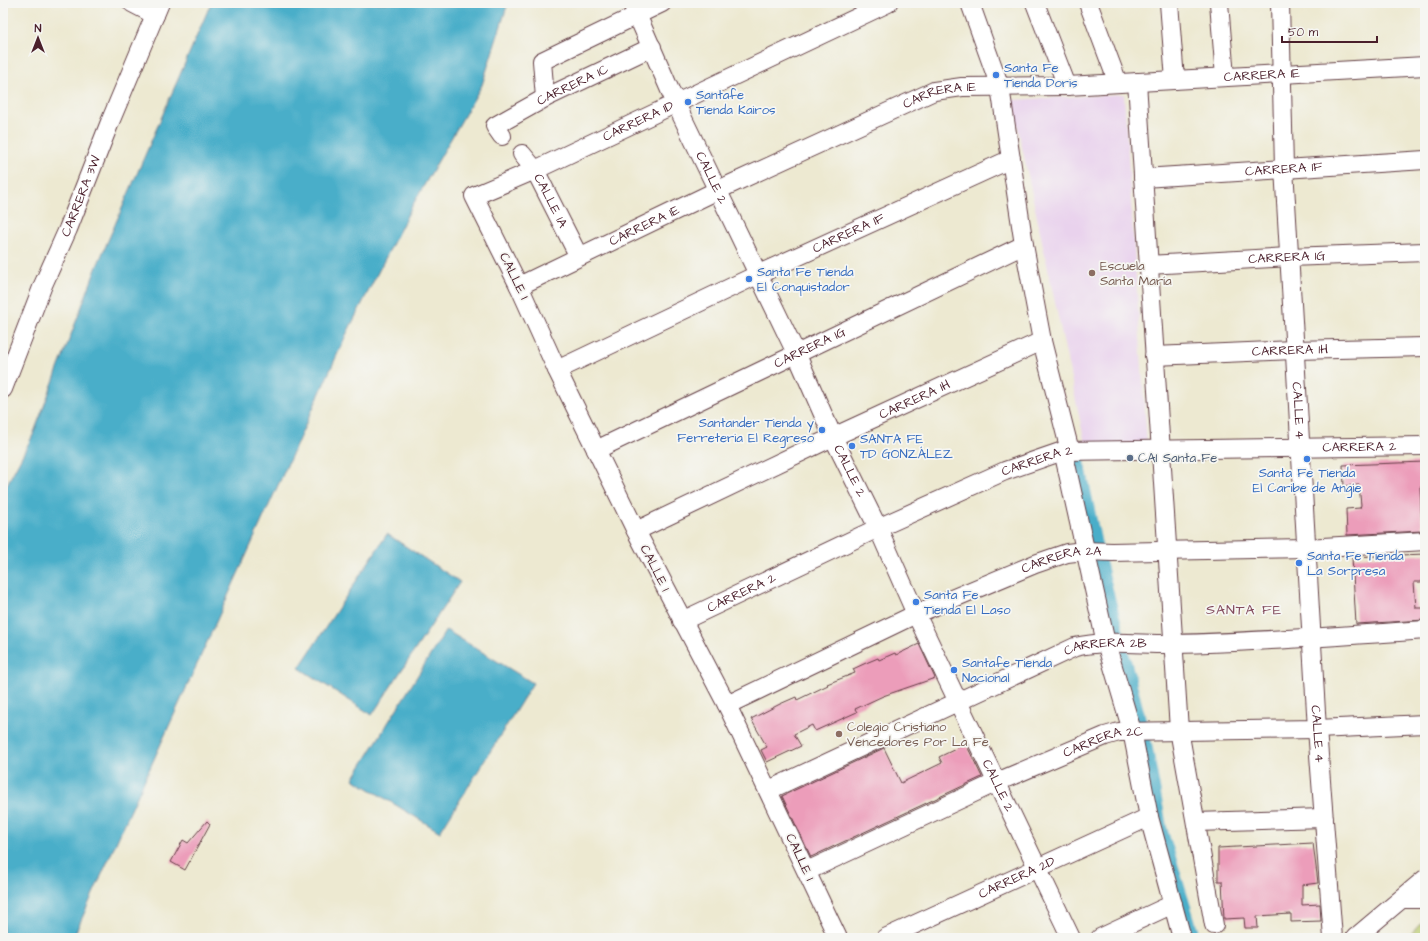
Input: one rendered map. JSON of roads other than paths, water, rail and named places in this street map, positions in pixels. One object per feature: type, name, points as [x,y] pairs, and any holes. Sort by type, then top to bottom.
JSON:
[{"type":"street","points":[[132,3],[158,9]]},
{"type":"street","points":[[545,98],[542,61],[634,8],[662,3]]},
{"type":"street","name":"CARRERA 1D","points":[[474,196],[535,170],[888,3]]},
{"type":"street","points":[[970,3],[1000,87],[1024,245],[1042,341],[1070,451],[1086,551],[1109,643],[1134,731],[1149,817],[1182,938]]},
{"type":"street","points":[[1035,3],[1067,86]]},
{"type":"street","points":[[1088,3],[1118,83]]},
{"type":"street","points":[[1169,3],[1175,80]]},
{"type":"street","points":[[1219,3],[1225,77]]},
{"type":"street","name":"CALLE 4","points":[[1280,3],[1283,74],[1284,168],[1294,350],[1317,729],[1333,938]]},
{"type":"street","name":"CALLE 2","points":[[634,8],[676,104],[757,275],[797,355],[833,437],[878,528],[916,614],[1071,938]]},
{"type":"street","name":"CARRERA 3W","points":[[4,384],[43,285],[68,229],[110,122],[158,9]]},
{"type":"street","name":"CARRERA 1C","points":[[499,131],[545,98],[652,47]]},
{"type":"street","name":"CARRERA 1E","points":[[519,286],[718,190],[934,91],[962,87],[1067,86],[1425,66]]},
{"type":"street","points":[[1137,82],[1174,644],[1170,731],[1196,822],[1214,925]]},
{"type":"street","name":"CALLE 1A","points":[[522,154],[535,170],[576,249]]},
{"type":"street","name":"CARRERA 1F","points":[[557,370],[757,275],[1011,159]]},
{"type":"street","name":"CARRERA 1F","points":[[1143,178],[1425,160]]},
{"type":"street","name":"CALLE 1","points":[[474,196],[519,286],[557,370],[636,531],[682,621],[728,705],[838,938]]},
{"type":"street","name":"CARRERA 1G","points":[[596,450],[1024,245]]},
{"type":"street","name":"CARRERA 1G","points":[[1148,265],[1289,256],[1425,252]]},
{"type":"street","name":"CARRERA 1H","points":[[636,531],[833,437],[1042,341]]},
{"type":"street","name":"CARRERA 1H","points":[[1154,356],[1294,350],[1425,347]]},
{"type":"street","name":"CARRERA 2","points":[[682,621],[878,528],[1005,471],[1070,451],[1160,449],[1300,449],[1425,446]]},
{"type":"street","name":"CARRERA 2A","points":[[728,705],[916,614],[1035,564],[1067,553],[1086,551],[1112,552],[1306,548],[1425,541]]},
{"type":"street","name":"CARRERA 2B","points":[[769,790],[1075,647],[1090,643],[1174,644],[1311,638],[1425,630]]},
{"type":"street","name":"CARRERA 2C","points":[[807,871],[997,782],[1105,736],[1119,732],[1317,729],[1425,724]]},
{"type":"street","name":"CARRERA 2D","points":[[885,938],[1037,867],[1149,817]]},
{"type":"street","points":[[1196,822],[1324,818]]},
{"type":"street","points":[[1355,938],[1425,879]]},
{"type":"street","points":[[1402,899],[1425,899]]},
{"type":"street","points":[[1100,938],[1173,904]]},
{"type":"water","points":[[211,3],[508,3],[482,85],[411,208],[347,333],[73,938],[3,938],[3,492],[33,435],[97,266]]},
{"type":"water","points":[[387,534],[460,582],[372,715],[299,668]]},
{"type":"water","points":[[446,630],[533,683],[440,832],[353,779]]},
{"type":"waterway","points":[[1077,454],[1097,552],[1145,741],[1161,830],[1194,938]]},
{"type":"place","name":"Santa Fe Tienda Doris","points":[[996,75]]},
{"type":"place","name":"Santafe Tienda Kairos","points":[[688,102]]},
{"type":"place","name":"Escuela Santa María","points":[[1092,273]]},
{"type":"place","name":"Santa Fe Tienda El Conquistador","points":[[749,279]]},
{"type":"place","name":"Santander Tienda y Ferreteria El Regreso","points":[[822,430]]},
{"type":"place","name":"SANTA FE TD GONZÁLEZ","points":[[852,446]]},
{"type":"place","name":"CAI Santa Fe","points":[[1130,458]]},
{"type":"place","name":"Santa Fe Tienda El Caribe de Angie","points":[[1307,459]]},
{"type":"place","name":"Santa Fe Tienda La Sorpresa","points":[[1299,563]]},
{"type":"place","name":"Santa Fe Tienda El Laso","points":[[916,602]]},
{"type":"place","name":"Santafe Tienda Nacional","points":[[954,670]]},
{"type":"place","name":"Colegio Cristiano Vencedores Por La Fe","points":[[839,734]]},
{"type":"district","name":"SANTA FE","points":[[1244,610]]}]
